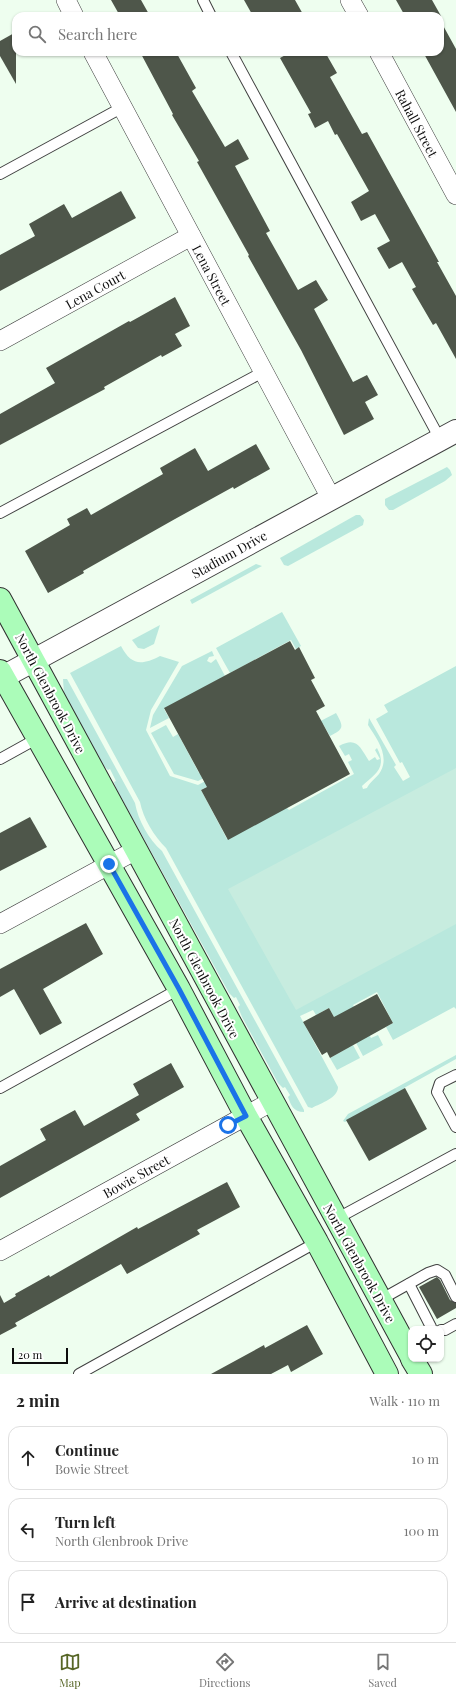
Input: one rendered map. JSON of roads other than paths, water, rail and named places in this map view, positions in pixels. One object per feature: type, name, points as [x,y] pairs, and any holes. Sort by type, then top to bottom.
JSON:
[{"type":"main road","name":"North Glenbrook Drive","points":[[0,600],[380,1300],[408,1347]]},
{"type":"main road","name":"North Glenbrook Drive","points":[[2,674],[179,989],[246,1116],[317,1242],[387,1374]]},
{"type":"main road","name":"North Glenbrook Drive","points":[[415,1362],[421,1374]]},
{"type":"street","points":[[66,0],[72,12]]},
{"type":"street","points":[[350,0],[357,12]]},
{"type":"street","name":"Lena Street","points":[[95,56],[331,498]]},
{"type":"street","name":"Rahall Street","points":[[381,56],[456,195]]},
{"type":"street","name":"Lena Court","points":[[0,341],[191,236]]},
{"type":"street","name":"Stadium Drive","points":[[2,674],[33,661],[448,435]]},
{"type":"street","points":[[0,924],[136,850]]},
{"type":"street","name":"Bowie Street","points":[[0,1251],[272,1102]]},
{"type":"lane","points":[[203,0],[209,12]]},
{"type":"lane","points":[[233,56],[448,435]]},
{"type":"lane","points":[[0,174],[122,108]]},
{"type":"lane","points":[[0,513],[263,372]]},
{"type":"lane","points":[[0,759],[38,738]]},
{"type":"lane","points":[[0,1088],[179,989]]},
{"type":"lane","points":[[456,1075],[440,1084],[437,1092],[456,1126]]},
{"type":"lane","points":[[336,1219],[456,1154]]},
{"type":"lane","points":[[79,1374],[317,1242]]},
{"type":"lane","points":[[380,1300],[437,1270],[445,1276],[456,1297]]},
{"type":"lane","points":[[409,1284],[430,1326]]},
{"type":"lane","points":[[444,1330],[456,1324]]}]
